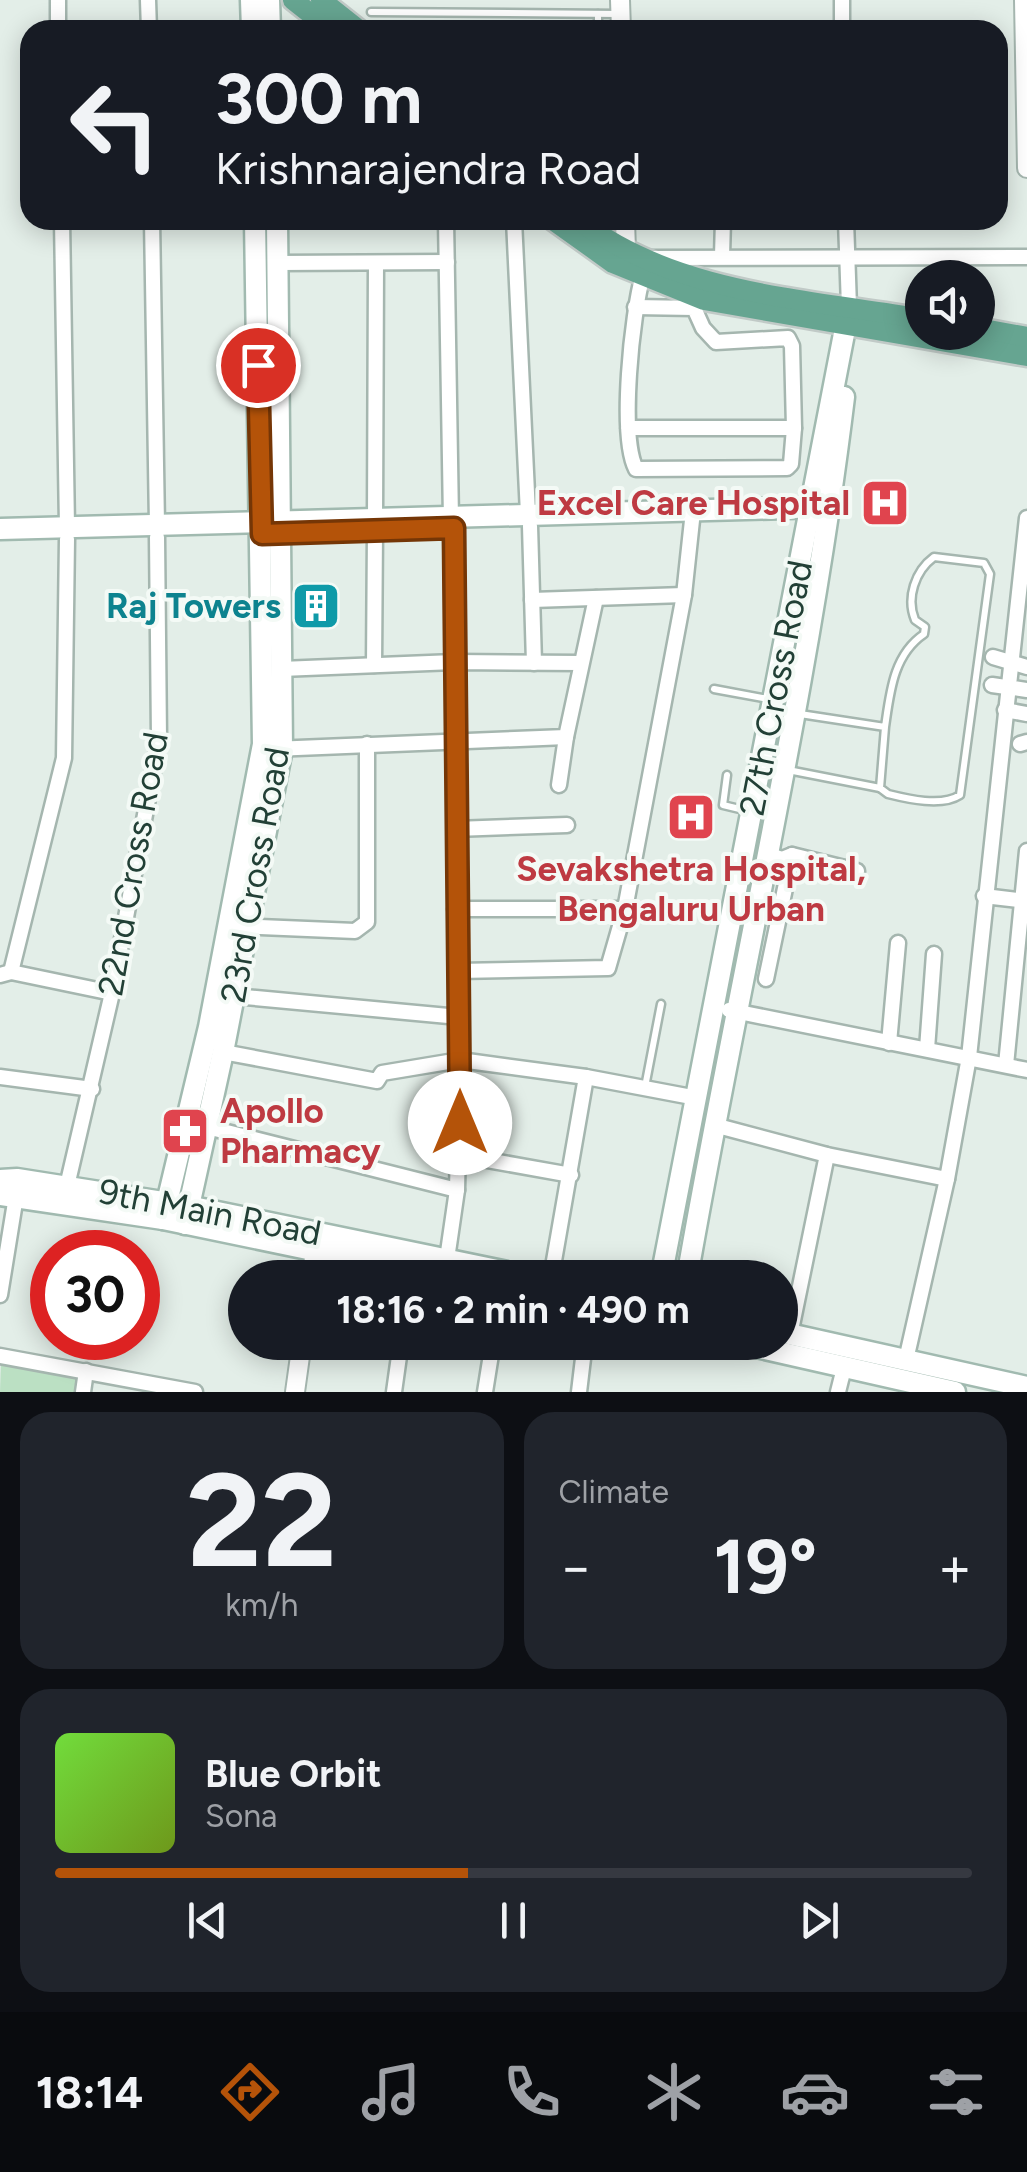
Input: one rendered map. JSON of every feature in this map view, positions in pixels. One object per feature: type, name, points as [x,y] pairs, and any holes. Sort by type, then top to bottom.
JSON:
[{"type":"main road","points":[[294,0],[319,20]]},
{"type":"main road","points":[[321,0],[363,20]]},
{"type":"main road","points":[[255,230],[270,528]]},
{"type":"main road","points":[[270,528],[277,230]]},
{"type":"main road","points":[[566,230],[594,251],[848,322],[1027,356]]},
{"type":"main road","points":[[594,230],[636,261]]},
{"type":"main road","points":[[848,322],[905,320]]},
{"type":"main road","name":"27th Cross Road","points":[[690,1260],[794,712],[840,347],[848,322]]},
{"type":"main road","points":[[995,331],[1027,337]]},
{"type":"main road","points":[[0,529],[67,533],[819,513]]},
{"type":"main road","name":"27th Cross Road","points":[[665,1260],[774,700],[819,513]]},
{"type":"main road","name":"23rd Cross Road","points":[[176,1213],[272,749],[281,669],[270,528]]},
{"type":"main road","name":"23rd Cross Road","points":[[270,528],[272,749]]},
{"type":"main road","points":[[0,541],[67,533]]},
{"type":"main road","name":"23rd Cross Road","points":[[176,1213],[208,1127],[234,996],[238,925]]},
{"type":"main road","name":"9th Main Road","points":[[8,1188],[66,1186],[176,1213],[407,1260]]},
{"type":"main road","name":"9th Main Road","points":[[8,1188],[176,1213]]},
{"type":"main road","name":"9th Main Road","points":[[316,1242],[369,1260]]},
{"type":"main road","points":[[798,1337],[1027,1387]]},
{"type":"main road","points":[[798,1357],[954,1392]]},
{"type":"street","points":[[1024,0],[1027,168]]},
{"type":"street","points":[[62,230],[67,533],[64,758],[6,974],[112,994]]},
{"type":"street","name":"22nd Cross Road","points":[[66,1186],[112,994],[159,739],[152,230]]},
{"type":"street","points":[[446,230],[460,1060],[457,1190],[448,1260]]},
{"type":"street","points":[[514,230],[534,663]]},
{"type":"street","points":[[628,230],[636,261],[628,428],[633,464],[641,471],[787,468],[791,464],[794,428],[792,346],[788,338],[716,342],[694,308],[635,307]]},
{"type":"street","points":[[722,256],[723,230]]},
{"type":"street","points":[[846,230],[848,322]]},
{"type":"street","points":[[636,261],[722,256],[1027,257]]},
{"type":"street","points":[[374,665],[376,262]]},
{"type":"street","points":[[278,263],[447,262]]},
{"type":"street","points":[[628,428],[794,428]]},
{"type":"street","points":[[458,971],[608,968],[625,909],[684,594],[693,516]]},
{"type":"street","points":[[906,1360],[948,1178],[969,1057],[1010,662],[1022,598],[1026,529]]},
{"type":"street","points":[[532,600],[684,594]]},
{"type":"street","points":[[559,785],[596,598]]},
{"type":"street","points":[[993,657],[1027,667]]},
{"type":"street","points":[[281,669],[454,662],[581,663]]},
{"type":"street","points":[[992,685],[1027,690]]},
{"type":"street","points":[[1006,710],[1027,714]]},
{"type":"street","points":[[272,749],[566,737]]},
{"type":"street","points":[[238,925],[355,930],[367,922],[367,744]]},
{"type":"street","points":[[455,828],[566,825]]},
{"type":"street","points":[[769,849],[785,846],[792,855],[858,871]]},
{"type":"street","points":[[1006,1066],[1027,851]]},
{"type":"street","points":[[766,980],[792,855]]},
{"type":"street","points":[[984,896],[1025,901]]},
{"type":"street","points":[[455,909],[625,909]]},
{"type":"street","points":[[889,1042],[898,943]]},
{"type":"street","points":[[927,1049],[934,954]]},
{"type":"street","points":[[234,996],[459,1017]]},
{"type":"street","points":[[715,1008],[1027,1070]]},
{"type":"street","points":[[223,1052],[377,1081],[382,1073],[460,1060],[586,1077],[697,1098]]},
{"type":"street","points":[[0,1076],[92,1089]]},
{"type":"street","points":[[554,1260],[586,1077]]},
{"type":"street","points":[[714,1125],[827,1154],[948,1178]]},
{"type":"street","points":[[208,1127],[457,1190]]},
{"type":"street","points":[[798,1278],[827,1154]]},
{"type":"street","points":[[459,1155],[571,1175]]},
{"type":"street","points":[[0,1295],[8,1188]]},
{"type":"street","points":[[314,1260],[316,1242]]},
{"type":"street","points":[[0,1356],[185,1391]]},
{"type":"street","points":[[295,1392],[299,1360]]},
{"type":"street","points":[[394,1392],[398,1360]]},
{"type":"street","points":[[485,1392],[489,1360]]},
{"type":"street","points":[[579,1392],[583,1360]]},
{"type":"street","points":[[838,1392],[844,1368]]},
{"type":"street","points":[[83,1392],[86,1371]]},
{"type":"lane","points":[[391,2],[392,12]]},
{"type":"lane","points":[[479,2],[480,13]]},
{"type":"lane","points":[[575,2],[575,14]]},
{"type":"lane","points":[[368,20],[392,12],[621,14]]},
{"type":"lane","points":[[598,14],[598,20]]},
{"type":"lane","points":[[784,769],[880,788],[898,797],[945,802],[960,795],[990,574],[984,562],[934,557],[912,588],[914,620],[925,628],[924,634],[908,647],[892,682],[880,788]]},
{"type":"lane","points":[[714,689],[774,700]]},
{"type":"lane","points":[[794,712],[885,728]]},
{"type":"lane","points":[[727,775],[723,805],[775,817]]},
{"type":"lane","points":[[644,1088],[661,1004]]},
{"type":"green space","points":[[1,1363],[77,1377],[74,1392],[0,1392]]},
{"type":"place","name":"Excel Care Hospital","points":[[885,503]]},
{"type":"place","name":"Raj Towers","points":[[316,606]]},
{"type":"place","name":"Sevakshetra Hospital, Bengaluru Urban","points":[[691,817]]},
{"type":"place","name":"Apollo Pharmacy","points":[[185,1131]]},
{"type":"route","points":[[258,365],[262,534],[454,528],[460,1123]]}]
